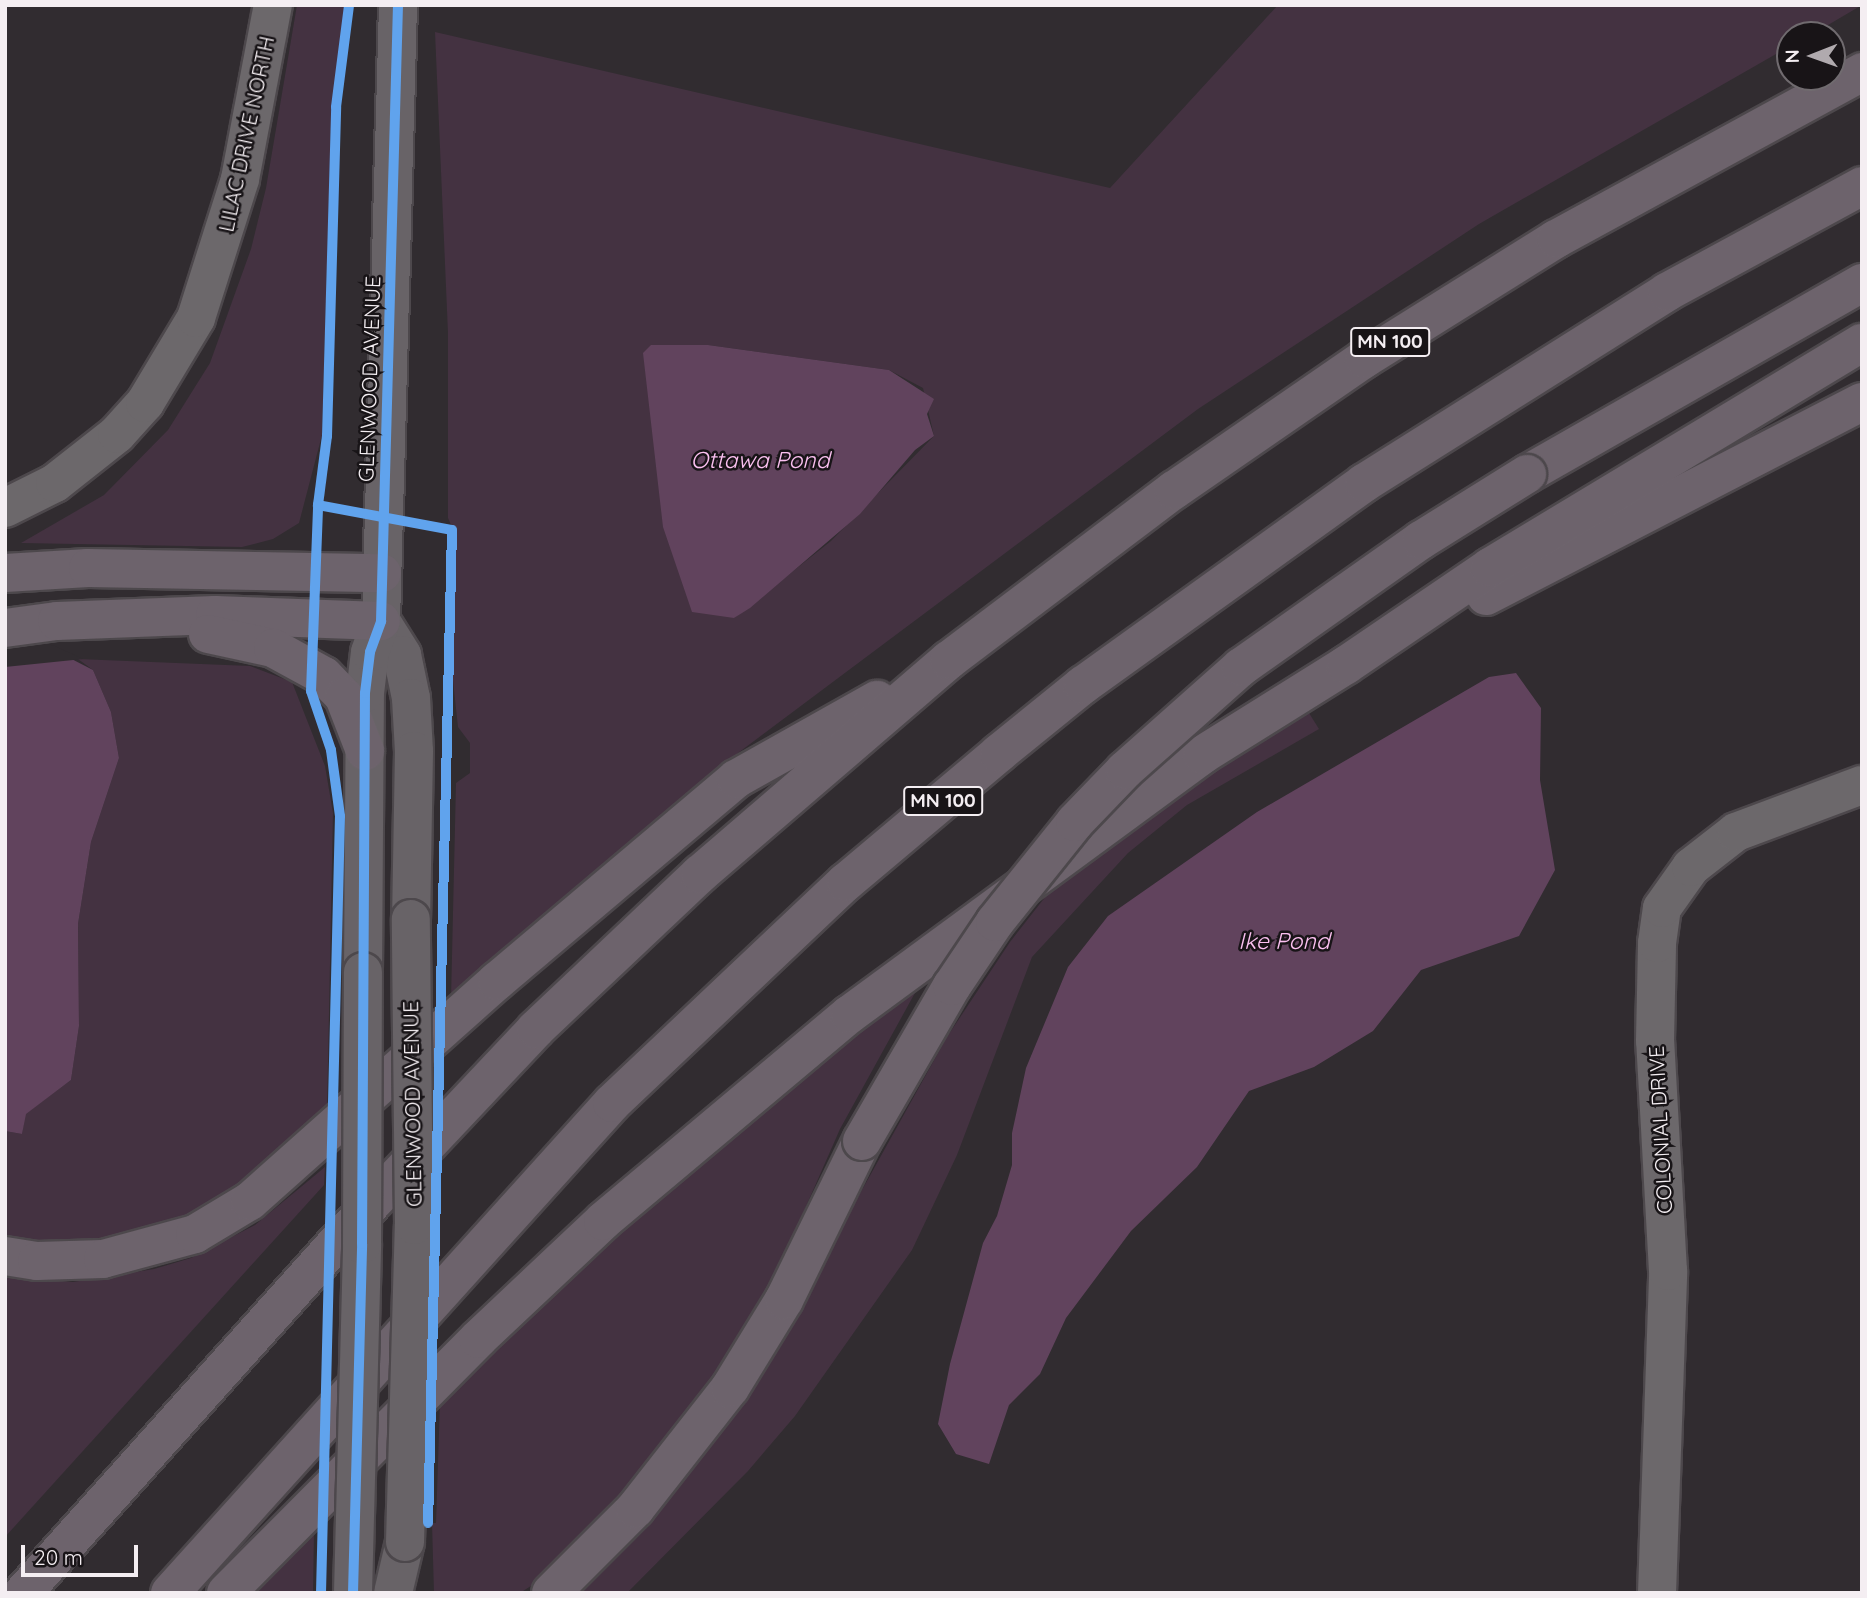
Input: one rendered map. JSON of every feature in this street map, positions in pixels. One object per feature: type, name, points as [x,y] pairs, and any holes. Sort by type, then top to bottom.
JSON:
[{"type":"highway","name":"MN 100","points":[[23,1593],[374,1201],[536,1029],[700,874],[949,660],[1174,490],[1364,359],[1578,226],[1862,72]]},
{"type":"highway","name":"MN 100","points":[[170,1593],[612,1103],[846,882],[999,753],[1083,685],[1364,483],[1667,292],[1862,186]]},
{"type":"highway","points":[[551,1593],[635,1509],[730,1388],[784,1300],[862,1141],[951,986],[995,922],[1075,822],[1125,770],[1241,667],[1421,540],[1527,474],[1862,284]]},
{"type":"highway","points":[[226,1593],[478,1339],[593,1230],[830,1030],[1202,755],[1346,666],[1502,559],[1862,343]]},
{"type":"highway","points":[[1346,666],[1862,402]]},
{"type":"highway","points":[[5,573],[88,568],[382,573]]},
{"type":"highway","points":[[5,628],[57,621],[148,621],[215,615],[381,621]]},
{"type":"highway","points":[[148,621],[245,641],[293,658],[324,676],[344,697],[365,751]]},
{"type":"highway","points":[[5,1255],[37,1261],[103,1259],[195,1234],[250,1201],[497,981],[736,779],[949,660]]},
{"type":"street","name":"LILAC DRIVE NORTH","points":[[5,508],[55,483],[117,434],[145,403],[196,318],[240,179],[273,5]]},
{"type":"street","name":"GLENWOOD AVENUE","points":[[354,1593],[362,1244],[365,751],[368,666],[381,621],[398,5]]},
{"type":"street","name":"GLENWOOD AVENUE","points":[[381,621],[402,655],[411,698],[414,751],[411,919],[414,1225],[405,1542],[393,1593]]},
{"type":"street","name":"COLONIAL DRIVE","points":[[1657,1593],[1668,1271],[1656,1041],[1662,908],[1691,867],[1736,832],[1862,785]]},
{"type":"shaded area","points":[[297,5],[345,5],[331,131],[322,435],[299,523],[273,539],[242,547],[21,543],[104,495],[168,430],[210,363],[251,249],[266,188]]},
{"type":"shaded area","points":[[1278,5],[1862,5],[1835,21],[1776,21],[1776,54],[1479,224],[1198,409],[738,753],[504,948],[451,999],[456,783],[470,773],[470,743],[458,727],[451,662],[456,575],[455,534],[448,518],[448,333],[435,32],[1110,188]],"holes":[[[708,345],[889,370],[923,388],[934,436],[831,541],[734,618]]]},
{"type":"shaded area","points":[[78,659],[250,666],[292,682],[325,766],[333,813],[327,1113],[262,1169],[217,1201],[178,1221],[120,1237],[75,1242],[18,1240],[5,1236],[5,1131],[22,1134],[25,1114],[71,1080],[79,1026],[78,924],[91,842],[119,758],[111,712],[93,670]]},
{"type":"shaded area","points":[[1309,713],[1319,729],[1187,805],[1128,853],[1032,957],[957,1155],[912,1250],[795,1416],[748,1471],[627,1593],[572,1593],[802,1298],[947,1037],[1010,942],[1068,868],[1203,776]]},
{"type":"shaded area","points":[[921,982],[840,1129],[768,1293],[745,1334],[647,1472],[537,1582],[520,1593],[434,1593],[432,1523],[436,1523],[440,1402],[568,1276],[734,1131]]},
{"type":"shaded area","points":[[325,1167],[324,1185],[5,1537],[5,1276],[73,1282],[154,1269],[191,1258],[255,1225]]},
{"type":"shaded area","points":[[314,1530],[313,1593],[255,1593],[259,1588]]},
{"type":"water","name":"Ottawa Pond","points":[[651,345],[708,345],[889,370],[934,399],[927,414],[934,436],[915,450],[860,514],[750,608],[734,618],[692,612],[663,527],[643,353]]},
{"type":"water","points":[[5,636],[54,650],[93,670],[111,712],[119,758],[91,842],[78,924],[79,1026],[71,1080],[26,1114],[22,1134],[5,1131]]},
{"type":"water","name":"Ike Pond","points":[[1516,673],[1541,708],[1540,780],[1555,870],[1519,936],[1421,970],[1373,1031],[1314,1067],[1249,1091],[1197,1167],[1131,1231],[1066,1318],[1040,1374],[1009,1405],[989,1464],[956,1454],[938,1424],[950,1364],[983,1243],[997,1216],[1012,1165],[1012,1133],[1026,1068],[1068,967],[1108,916],[1257,812],[1489,677]]},
{"type":"pier","points":[[5,633],[55,646],[83,659],[5,667]]},
{"type":"cycle path","points":[[318,505],[327,436],[336,107],[349,5]]},
{"type":"cycle path","points":[[353,1593],[362,1244],[365,693],[370,652],[381,621],[398,5]]},
{"type":"cycle path","points":[[321,1593],[340,816],[331,750],[311,691],[318,505],[452,530],[428,1523]]}]
